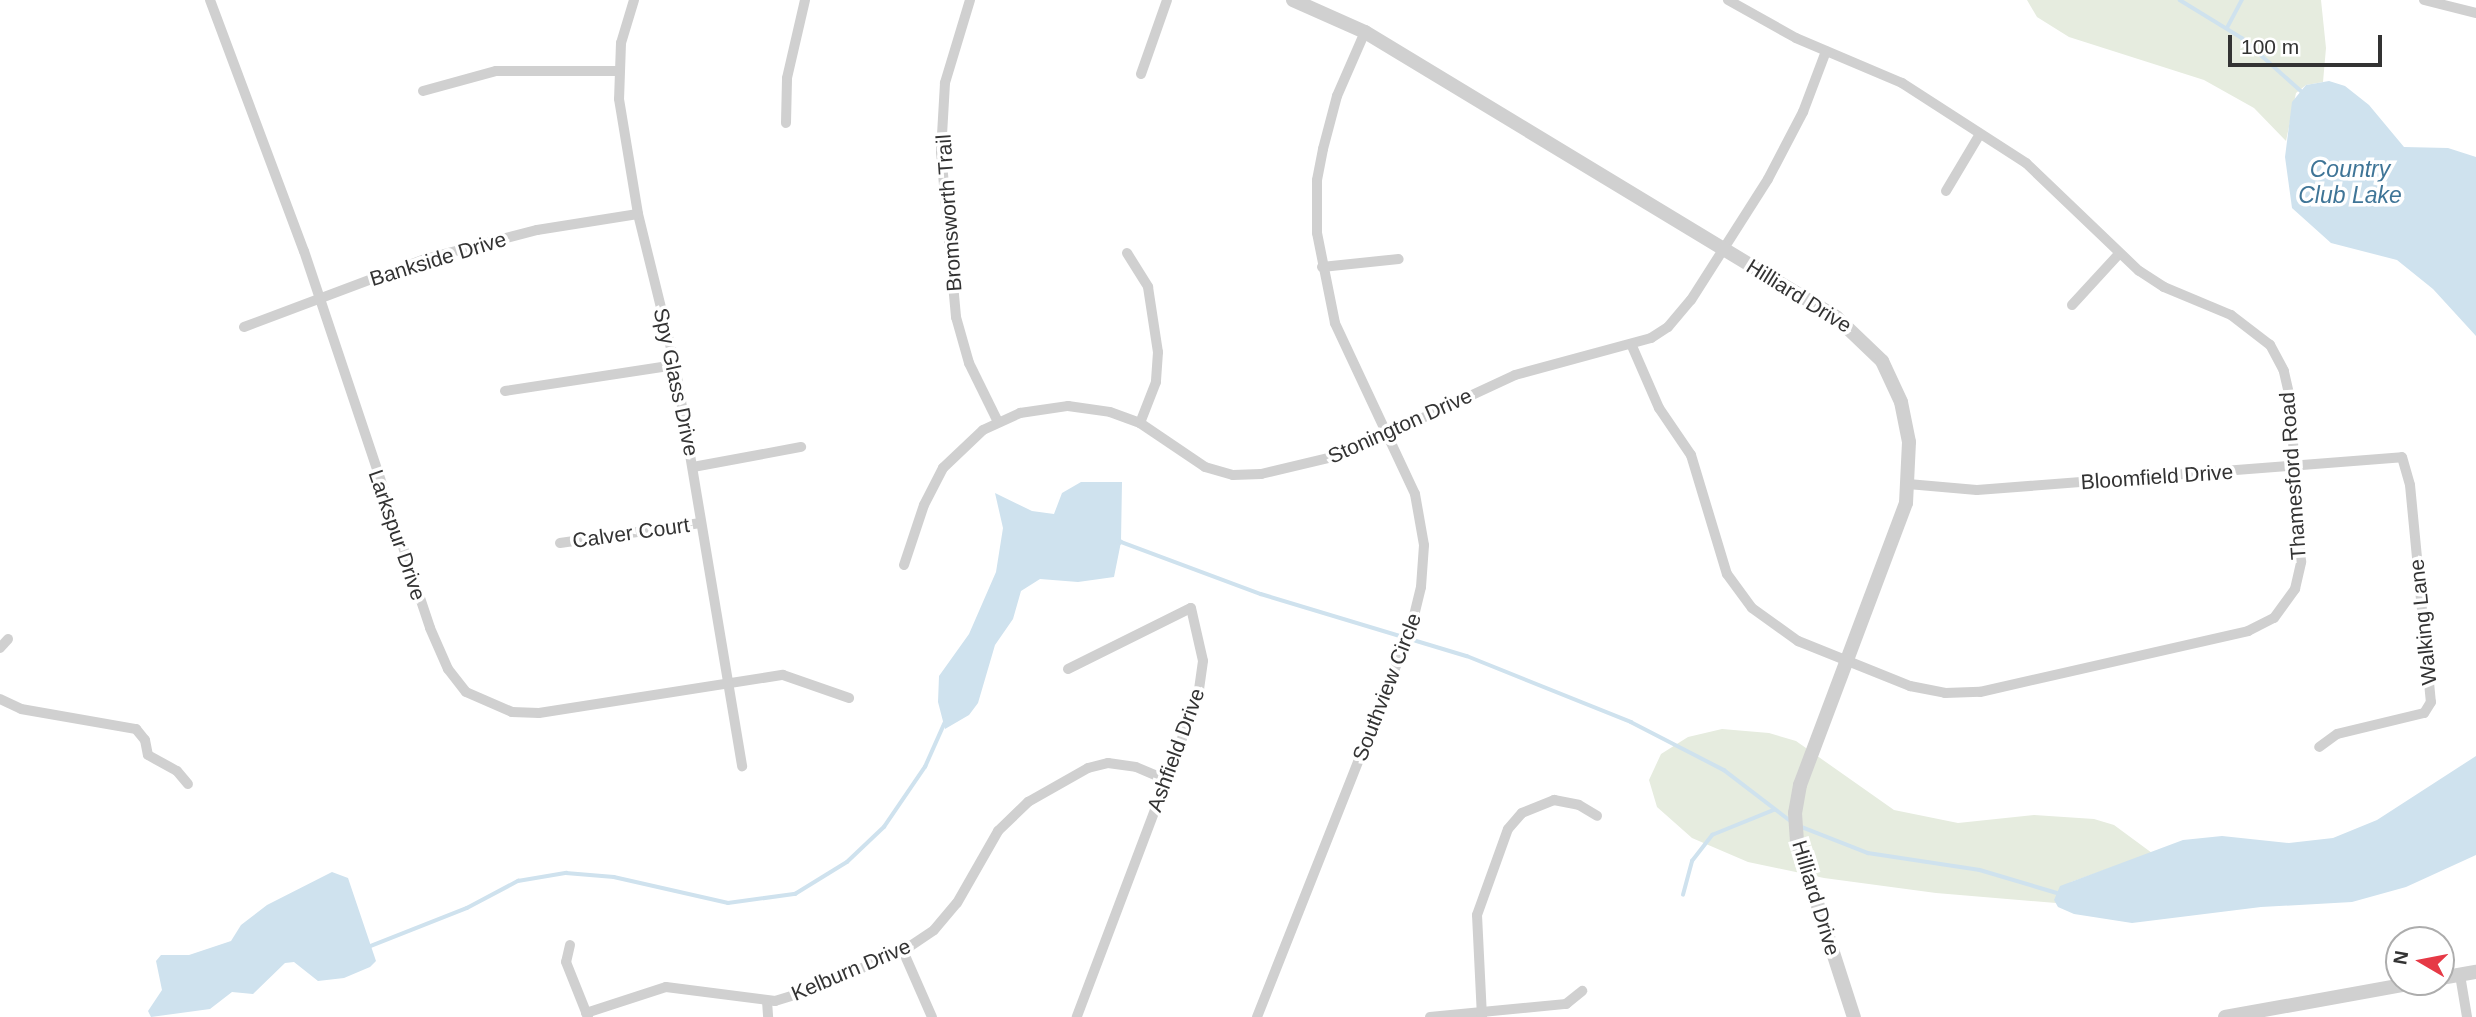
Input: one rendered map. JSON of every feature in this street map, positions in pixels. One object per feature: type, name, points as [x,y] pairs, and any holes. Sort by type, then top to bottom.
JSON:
[{"type":"street","name":"Larkspur Drive","points":[[210,0],[320,299],[430,628],[448,669],[466,692],[512,712],[539,713],[729,681],[783,675],[849,698]]},
{"type":"street","name":"Spy Glass Drive","points":[[634,0],[621,43],[618,99],[638,214],[675,365],[742,766]]},
{"type":"street","points":[[786,123],[787,78],[805,0]]},
{"type":"street","name":"Bromsworth Trail","points":[[970,0],[945,83],[941,152],[956,317],[969,363],[998,422]]},
{"type":"street","points":[[1141,74],[1167,0]]},
{"type":"street","name":"Hilliard Drive","points":[[1293,0],[1365,32],[1836,317],[1874,350],[1905,416],[1911,455],[1906,503],[1801,785],[1795,820],[1797,841],[1854,1017]]},
{"type":"street","name":"Thamesford Road","points":[[1632,346],[1659,408],[1691,455],[1720,554],[1739,592],[1779,631],[1848,663],[1924,690],[1966,693],[2256,628],[2284,608],[2299,576],[2288,384],[2270,345],[2244,322],[2164,287],[2118,256],[2045,180],[1902,83],[1751,17],[1728,0]]},
{"type":"street","points":[[2424,0],[2476,13]]},
{"type":"street","name":"Southview Circle","points":[[1257,1017],[1417,608],[1424,566],[1421,522],[1406,468],[1335,323],[1322,267],[1317,215],[1321,159],[1337,96],[1365,32]]},
{"type":"street","name":"Stonington Drive","points":[[904,565],[924,505],[943,468],[967,442],[998,422],[1040,408],[1068,406],[1110,412],[1140,423],[1205,467],[1233,475],[1261,474],[1321,462],[1515,375],[1632,346],[1663,331],[1678,317],[1787,147],[1826,51]]},
{"type":"street","points":[[423,91],[513,69],[618,71]]},
{"type":"street","points":[[1946,191],[1980,134]]},
{"type":"street","name":"Bankside Drive","points":[[244,327],[460,249],[537,230],[638,214]]},
{"type":"street","points":[[1127,253],[1148,288],[1158,352],[1156,382],[1140,423]]},
{"type":"street","points":[[2072,305],[2118,256]]},
{"type":"street","points":[[1322,267],[1399,259]]},
{"type":"street","points":[[505,391],[675,365]]},
{"type":"street","points":[[693,467],[801,447]]},
{"type":"street","name":"Bloomfield Drive","points":[[1908,484],[1977,490],[2405,459]]},
{"type":"street","name":"Walking Lane","points":[[2319,747],[2337,734],[2424,713],[2431,702],[2405,459]]},
{"type":"street","name":"Calver Court","points":[[560,543],[702,523]]},
{"type":"street","name":"Ashfield Drive","points":[[1068,669],[1191,608],[1201,640],[1202,675],[1166,780],[1077,1017]]},
{"type":"street","points":[[0,648],[8,639]]},
{"type":"street","points":[[0,699],[21,709],[136,729],[145,740],[148,755],[177,771],[188,784]]},
{"type":"street","name":"Kelburn Drive","points":[[587,1015],[666,987],[767,1001],[802,993],[903,951],[948,915],[998,831],[1028,802],[1088,768],[1108,763],[1136,767],[1166,780]]},
{"type":"street","points":[[1482,1015],[1476,915],[1508,829],[1522,813],[1554,800],[1579,805],[1597,816]]},
{"type":"street","points":[[570,945],[566,962],[587,1015]]},
{"type":"street","points":[[903,951],[932,1017]]},
{"type":"street","points":[[2455,976],[2476,972]]},
{"type":"street","points":[[2460,975],[2467,1017]]},
{"type":"street","points":[[2225,1017],[2385,988]]},
{"type":"street","points":[[1430,1017],[1482,1015],[1566,1004],[1582,991]]},
{"type":"street","points":[[767,1001],[768,1017]]},
{"type":"shaded area","points":[[2027,0],[2321,0],[2326,48],[2323,82],[2306,85],[2296,93],[2286,141],[2254,108],[2204,80],[2069,37],[2037,17]]},
{"type":"shaded area","points":[[1722,729],[1769,733],[1796,741],[1894,810],[1958,823],[2034,815],[2094,819],[2114,825],[2152,853],[2071,882],[2056,903],[1936,893],[1824,878],[1748,862],[1692,838],[1657,807],[1649,780],[1661,754],[1688,737]]},
{"type":"water","name":"Country Club Lake","points":[[2329,81],[2345,86],[2369,105],[2404,147],[2448,148],[2476,157],[2476,336],[2433,289],[2397,260],[2331,243],[2292,208],[2285,157],[2292,102],[2306,85]]},
{"type":"water","points":[[1081,482],[1122,482],[1121,542],[1114,577],[1078,582],[1040,579],[1021,591],[1013,619],[995,645],[978,703],[969,715],[945,729],[938,702],[939,676],[969,634],[996,572],[1003,528],[995,493],[1032,511],[1054,514],[1062,493]]},
{"type":"water","points":[[2476,756],[2476,855],[2406,887],[2352,902],[2261,907],[2132,923],[2074,914],[2058,907],[2054,900],[2060,886],[2183,840],[2222,836],[2289,843],[2333,838],[2377,820]]},
{"type":"water","points":[[332,872],[348,878],[376,961],[370,967],[344,978],[318,981],[294,962],[285,963],[253,994],[232,992],[210,1009],[151,1017],[148,1011],[162,990],[156,961],[161,955],[189,955],[231,941],[241,925],[267,905]]},
{"type":"waterway","points":[[2180,0],[2242,38],[2301,91]]},
{"type":"waterway","points":[[2227,28],[2242,0]]},
{"type":"waterway","points":[[1117,545],[1121,542],[1261,594],[1467,656],[1631,722],[1724,770],[1792,822]]},
{"type":"waterway","points":[[371,946],[467,908],[518,881],[566,873],[614,877],[728,903],[795,894],[847,862],[884,827],[925,767],[945,722]]},
{"type":"waterway","points":[[1683,895],[1692,861],[1712,835],[1774,810]]},
{"type":"waterway","points":[[1799,826],[1868,853],[1980,870],[2057,893]]}]
